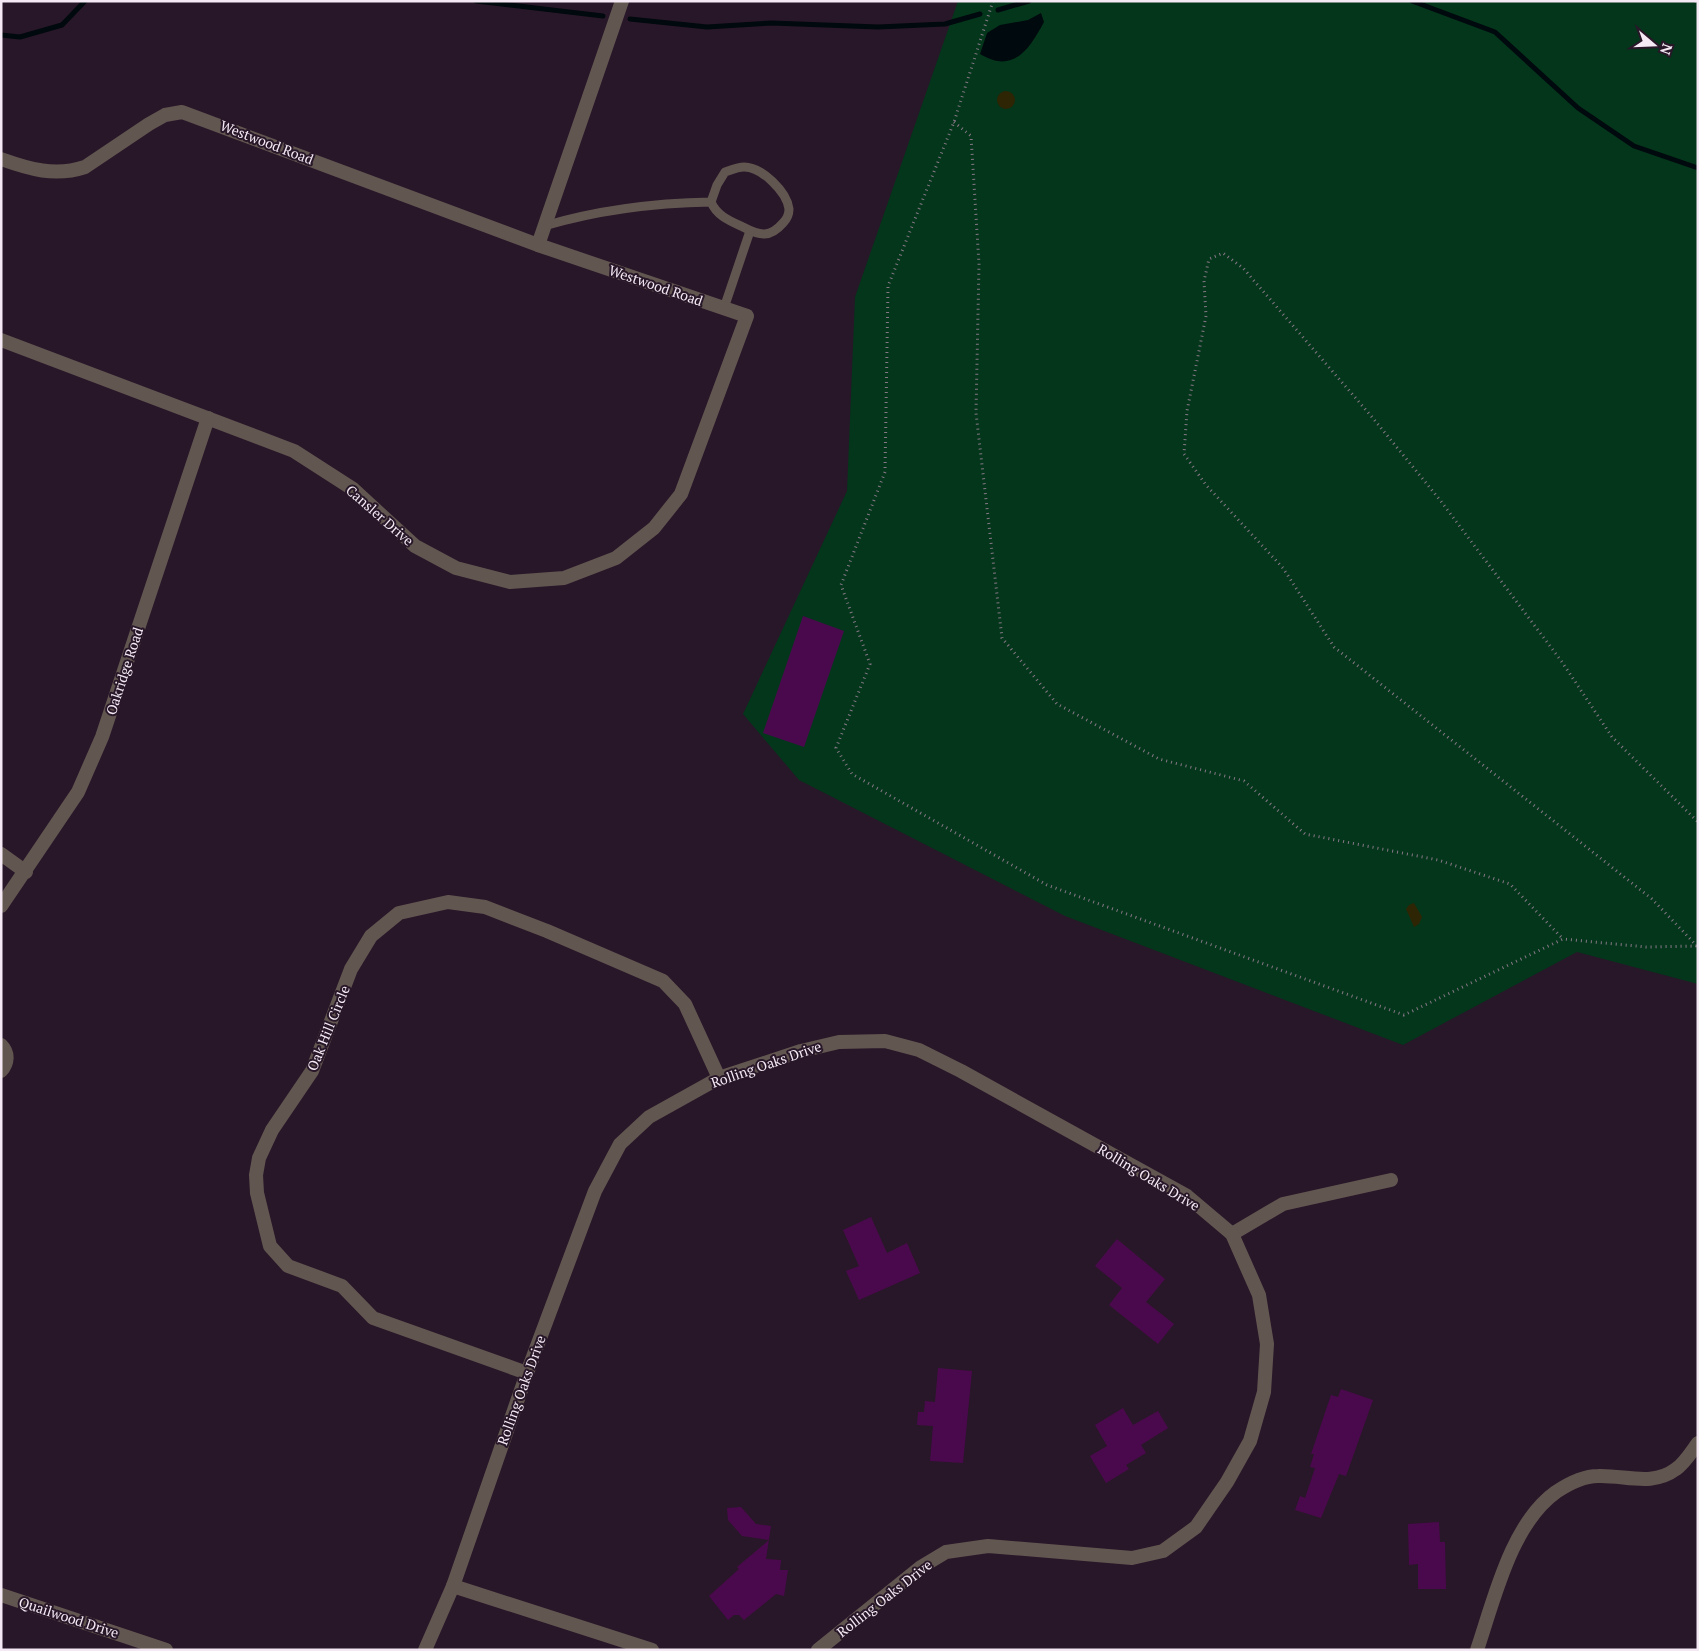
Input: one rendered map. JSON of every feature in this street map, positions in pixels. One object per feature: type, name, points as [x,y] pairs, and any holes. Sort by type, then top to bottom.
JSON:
[{"type":"street","points":[[538,245],[622,1]]},
{"type":"street","name":"Westwood Road","points":[[1,159],[48,172],[76,170],[84,167],[165,115],[182,112],[538,245],[747,316]]},
{"type":"street","name":"Cansler Drive","points":[[1,340],[294,452],[353,488],[416,546],[456,568],[510,582],[564,578],[616,558],[654,528],[681,494],[747,316]]},
{"type":"street","name":"Oakridge Road","points":[[1,906],[26,872],[78,792],[102,737],[208,418]]},
{"type":"street","points":[[1,854],[26,872]]},
{"type":"street","name":"Oak Hill Circle","points":[[527,1373],[373,1318],[342,1286],[288,1266],[270,1246],[256,1193],[259,1158],[272,1130],[312,1071],[351,969],[371,936],[399,913],[448,902],[485,907],[547,932],[663,981],[685,1004],[719,1078]]},
{"type":"street","name":"Rolling Oaks Drive","points":[[425,1650],[453,1586],[527,1373],[595,1191],[620,1144],[649,1117],[719,1078],[820,1045],[838,1042],[885,1041],[919,1050],[1187,1196],[1232,1234],[1260,1296],[1268,1344],[1264,1392],[1250,1441],[1227,1482],[1196,1527],[1163,1551],[1132,1558],[988,1546],[946,1552],[921,1567],[818,1650]]},
{"type":"street","points":[[1,1045],[7,1054],[7,1060],[1,1072]]},
{"type":"street","points":[[1232,1234],[1283,1204],[1391,1180]]},
{"type":"street","points":[[1477,1650],[1520,1536],[1536,1512],[1556,1492],[1578,1480],[1598,1476],[1651,1480],[1676,1469],[1698,1443]]},
{"type":"street","points":[[453,1586],[652,1650]]},
{"type":"street","name":"Quailwood Drive","points":[[1,1594],[166,1650]]},
{"type":"lane","points":[[744,167],[759,172],[776,185],[786,200],[789,211],[786,220],[776,232],[766,234],[750,231],[724,218],[715,211],[711,202],[717,185],[725,172],[744,167]]},
{"type":"lane","points":[[544,226],[577,216],[622,208],[711,202]]},
{"type":"lane","points":[[724,308],[750,231]]},
{"type":"path","points":[[993,1],[954,122],[888,286],[885,472],[841,585],[870,664],[836,748],[852,774],[1047,885],[1404,1015],[1563,939],[1646,947],[1698,946]]},
{"type":"path","points":[[954,122],[971,136],[979,264],[976,413],[1002,638],[1058,704],[1142,750],[1159,758],[1244,781],[1304,834],[1438,860],[1510,884],[1563,939]]},
{"type":"path","points":[[1698,822],[1612,738],[1562,662],[1440,500],[1372,417],[1243,268],[1223,253],[1209,259],[1204,280],[1206,316],[1186,411],[1184,454],[1206,485],[1283,568],[1334,647],[1652,899],[1698,946]]},
{"type":"green space","points":[[958,1],[1698,1],[1698,984],[1577,952],[1403,1045],[1065,916],[799,780],[743,714],[847,491],[855,297]]},
{"type":"sand","points":[[1006,91],[1012,94],[1015,100],[1012,106],[1006,109],[1000,106],[997,100],[1000,94]]},
{"type":"sand","points":[[1414,903],[1422,917],[1419,924],[1414,927],[1406,909]]},
{"type":"shaded area","points":[[1041,13],[1044,22],[1032,42],[1019,56],[1011,60],[1002,61],[992,60],[980,54],[987,33],[1000,25],[1028,20]]},
{"type":"building","points":[[803,616],[844,631],[804,747],[763,733]]},
{"type":"building","points":[[871,1217],[887,1253],[907,1243],[920,1273],[859,1300],[846,1271],[859,1266],[843,1230]]},
{"type":"building","points":[[1117,1239],[1165,1279],[1146,1302],[1174,1324],[1158,1344],[1109,1305],[1122,1288],[1095,1266]]},
{"type":"building","points":[[938,1368],[972,1371],[963,1463],[930,1461],[933,1426],[917,1425],[918,1412],[924,1412],[925,1401],[935,1402]]},
{"type":"building","points":[[1341,1389],[1373,1400],[1346,1476],[1339,1474],[1321,1518],[1295,1510],[1300,1496],[1305,1498],[1315,1468],[1310,1467],[1314,1454],[1311,1454],[1331,1395],[1338,1397]]},
{"type":"building","points":[[1123,1408],[1133,1425],[1158,1411],[1168,1428],[1141,1445],[1146,1453],[1126,1465],[1129,1469],[1106,1483],[1090,1456],[1107,1446],[1095,1425]]},
{"type":"building","points":[[741,1507],[756,1524],[771,1526],[769,1540],[742,1536],[728,1520],[727,1508]]},
{"type":"building","points":[[1439,1522],[1440,1542],[1445,1542],[1446,1589],[1418,1589],[1418,1564],[1409,1565],[1408,1524]]},
{"type":"building","points":[[769,1540],[766,1559],[781,1560],[780,1570],[788,1570],[784,1596],[776,1594],[744,1620],[739,1615],[734,1615],[728,1620],[709,1596],[739,1569],[737,1567]]},
{"type":"waterway","points":[[1,35],[20,37],[62,25],[85,1]]},
{"type":"waterway","points":[[476,1],[603,16]]},
{"type":"waterway","points":[[998,10],[1029,1]]},
{"type":"waterway","points":[[1412,1],[1495,32],[1578,108],[1634,146],[1698,168]]},
{"type":"waterway","points":[[630,19],[707,27],[772,23],[878,27],[945,24],[980,14]]}]
